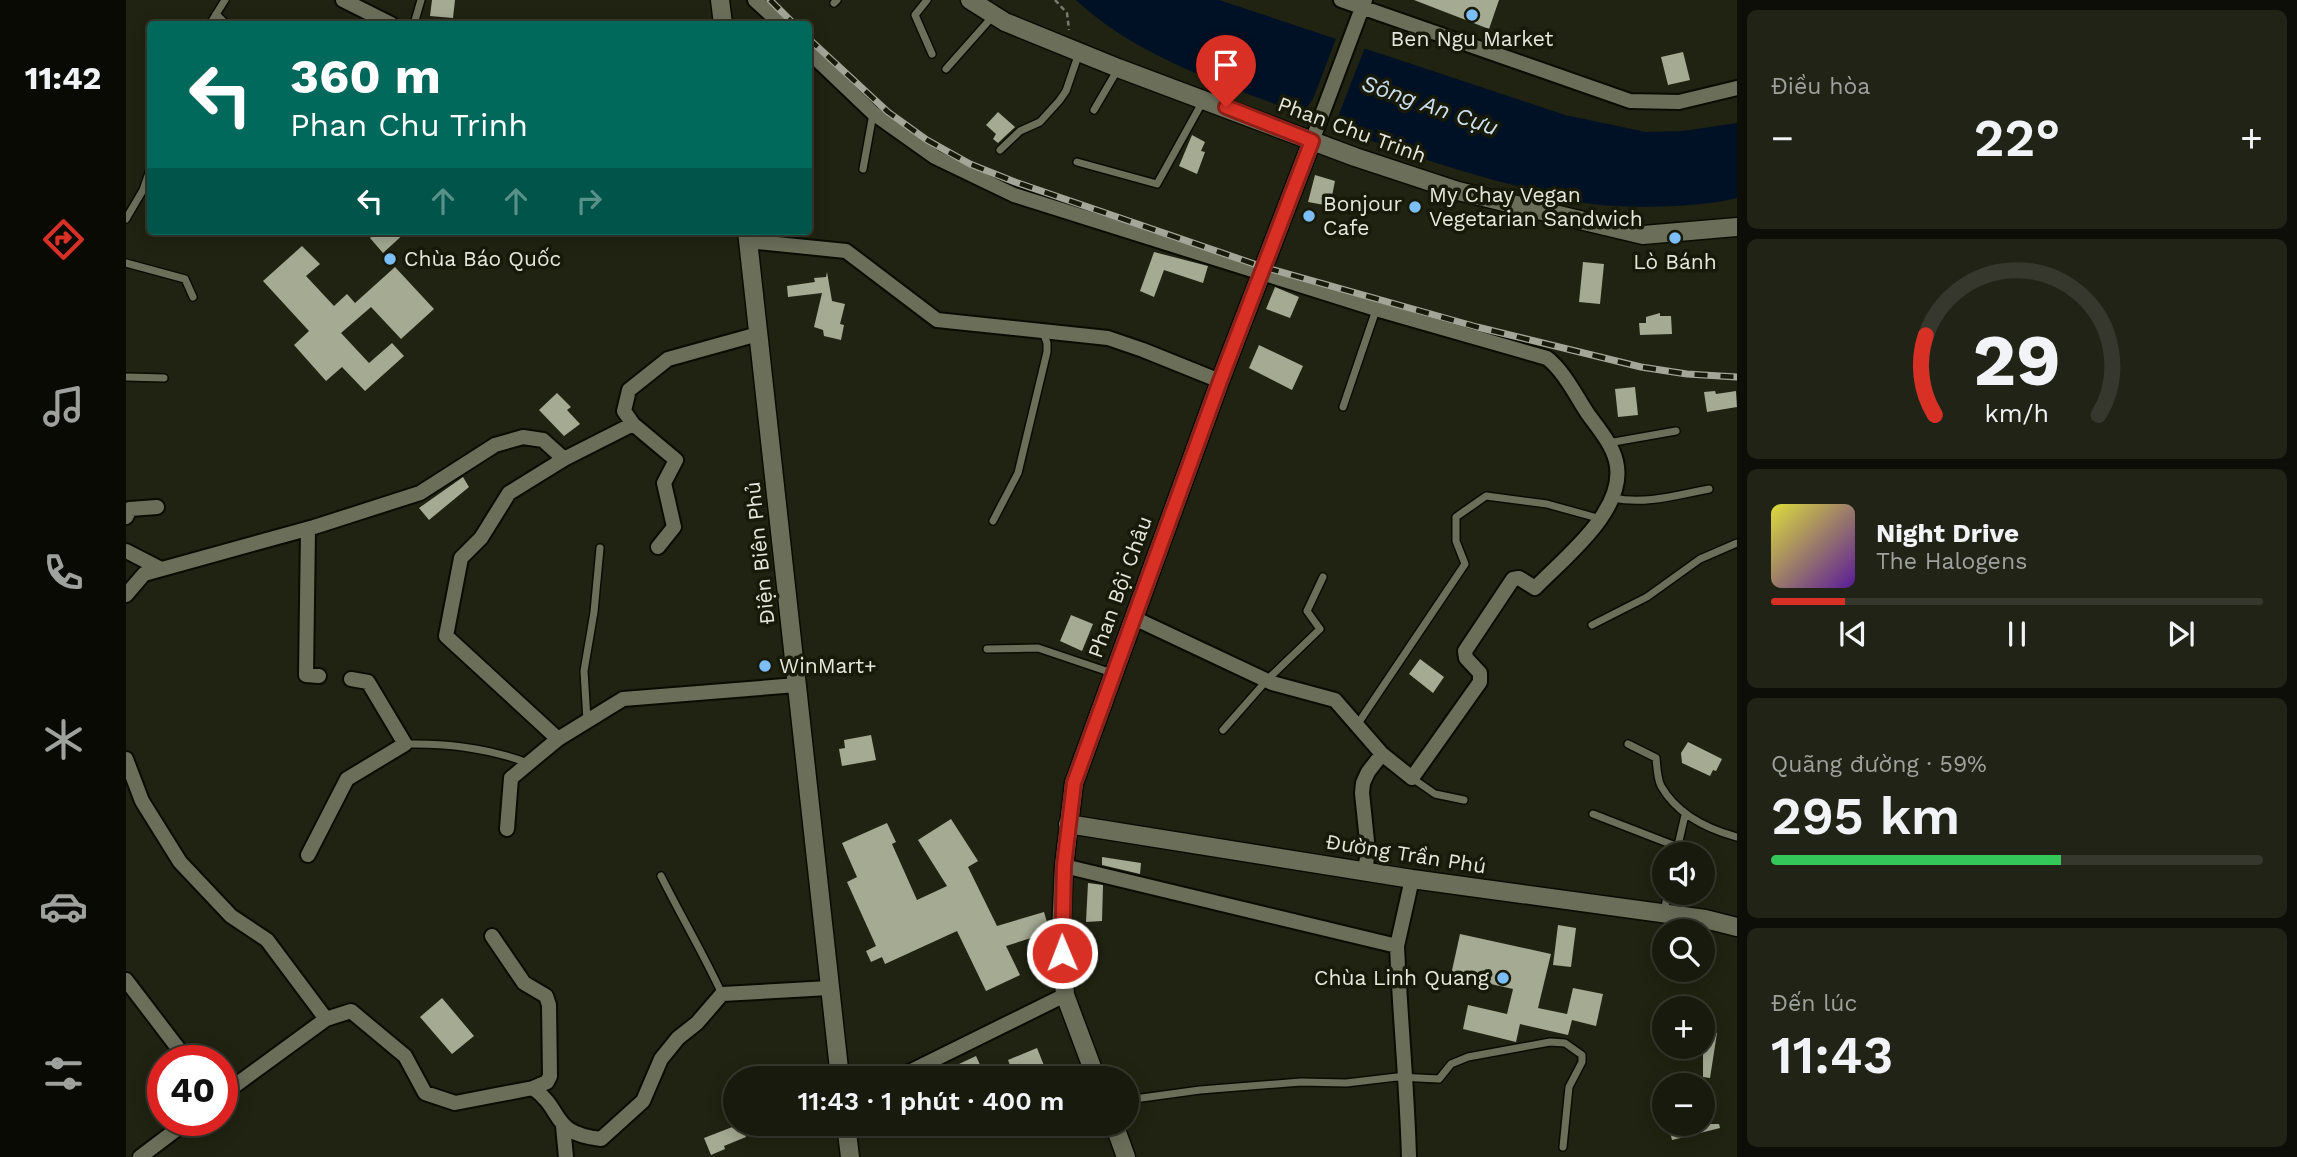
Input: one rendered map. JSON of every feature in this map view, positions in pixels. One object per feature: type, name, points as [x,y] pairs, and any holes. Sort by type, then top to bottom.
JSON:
[{"type":"street","points":[[343,0],[370,20]]},
{"type":"street","points":[[720,0],[723,21]]},
{"type":"street","points":[[755,0],[778,21]]},
{"type":"street","name":"Phan Chu Trinh","points":[[970,0],[1005,22],[1118,68],[1315,134],[1458,191],[1643,235],[1737,227]]},
{"type":"street","points":[[1341,0],[1364,4],[1630,102],[1679,102],[1737,88]]},
{"type":"street","points":[[1315,134],[1364,4]]},
{"type":"street","points":[[812,55],[873,113],[935,157],[1014,195],[1376,309],[1547,358],[1560,372],[1608,443],[1616,461],[1616,483],[1602,519],[1535,588],[1519,578],[1513,579],[1465,651],[1466,658],[1480,673],[1480,682],[1412,778],[1382,754],[1335,700],[1266,680],[1134,618]]},
{"type":"street","name":"Phan Bội Châu","points":[[1092,1066],[1065,995],[1061,933],[1064,866],[1074,783],[1220,381],[1315,134]]},
{"type":"street","points":[[747,236],[846,251],[937,320],[1121,342],[1220,381]]},
{"type":"street","name":"Điện Biên Phủ","points":[[747,236],[839,1066]]},
{"type":"street","points":[[657,547],[674,527],[664,483],[676,460],[633,425],[624,411],[629,390],[668,359],[758,334]]},
{"type":"street","points":[[558,739],[446,636],[461,558],[481,538],[509,493],[564,459],[633,425]]},
{"type":"street","points":[[126,595],[144,574],[308,529],[420,493],[495,445],[523,437],[543,440],[564,459]]},
{"type":"street","points":[[126,517],[131,509],[157,507]]},
{"type":"street","points":[[308,529],[306,676],[319,676]]},
{"type":"street","points":[[126,551],[161,569]]},
{"type":"street","points":[[309,855],[347,779],[405,744],[368,682],[351,679]]},
{"type":"street","points":[[507,829],[511,778],[558,739],[624,699],[797,685]]},
{"type":"street","points":[[1365,871],[1368,851],[1363,783],[1382,754]]},
{"type":"street","points":[[126,758],[142,801],[180,863],[231,916],[267,940],[326,1019]]},
{"type":"street","name":"Đường Trần Phú","points":[[1068,824],[1412,879],[1705,919],[1737,927]]},
{"type":"street","points":[[1064,866],[1397,946]]},
{"type":"street","points":[[1409,1157],[1407,1077],[1399,1008],[1397,946],[1412,879]]},
{"type":"street","points":[[238,1083],[326,1019],[351,1011],[405,1056],[425,1093],[455,1103],[533,1088],[547,1082],[550,1076],[549,1005],[546,996],[524,984],[492,936]]},
{"type":"street","points":[[126,980],[176,1045]]},
{"type":"street","points":[[533,1088],[542,1095],[563,1126],[580,1137],[601,1139],[643,1101],[661,1059],[722,994],[830,988]]},
{"type":"street","points":[[921,1066],[1065,995]]},
{"type":"street","points":[[563,1126],[566,1157]]},
{"type":"street","points":[[140,1157],[168,1136]]},
{"type":"street","points":[[847,1136],[850,1157]]},
{"type":"street","points":[[1118,1136],[1126,1157]]},
{"type":"lane","points":[[212,21],[225,0]]},
{"type":"lane","points":[[415,21],[421,0]]},
{"type":"lane","points":[[927,0],[915,15],[932,54]]},
{"type":"lane","points":[[216,14],[223,21]]},
{"type":"lane","points":[[946,69],[994,15]]},
{"type":"lane","points":[[1000,150],[1020,131],[1040,121],[1059,101],[1066,90],[1075,50]]},
{"type":"lane","points":[[1094,110],[1118,68]]},
{"type":"lane","points":[[1077,162],[1157,184],[1204,99]]},
{"type":"lane","points":[[863,169],[873,113]]},
{"type":"lane","points":[[126,219],[147,179]]},
{"type":"lane","points":[[126,263],[186,279],[193,297]]},
{"type":"lane","points":[[1343,407],[1376,309]]},
{"type":"lane","points":[[993,521],[1018,473],[1047,352],[1043,331]]},
{"type":"lane","points":[[126,377],[164,378]]},
{"type":"lane","points":[[1608,443],[1676,431]]},
{"type":"lane","points":[[1612,498],[1628,501],[1658,499],[1709,489]]},
{"type":"lane","points":[[1357,725],[1465,564],[1456,541],[1456,517],[1486,496],[1547,504],[1602,519]]},
{"type":"lane","points":[[1592,625],[1647,597],[1700,559],[1737,543]]},
{"type":"lane","points":[[587,721],[584,671],[594,612],[600,548]]},
{"type":"lane","points":[[1223,730],[1266,680],[1320,629],[1307,611],[1324,577]]},
{"type":"lane","points":[[987,649],[1038,648],[1112,674]]},
{"type":"lane","points":[[405,744],[438,743],[498,752],[528,764]]},
{"type":"lane","points":[[1628,744],[1656,758],[1660,784],[1685,815],[1737,837]]},
{"type":"lane","points":[[1412,778],[1435,794],[1464,800]]},
{"type":"lane","points":[[1593,814],[1657,842]]},
{"type":"lane","points":[[1679,842],[1685,815]]},
{"type":"lane","points":[[661,876],[686,925],[701,947],[722,994]]},
{"type":"lane","points":[[1664,913],[1666,905]]},
{"type":"lane","points":[[1139,1098],[1200,1090],[1301,1082],[1346,1083],[1407,1077],[1438,1079],[1451,1064],[1468,1057],[1550,1042],[1565,1042],[1582,1055],[1582,1062],[1569,1087],[1563,1147]]},
{"type":"path","points":[[1055,0],[1067,13],[1075,50]]},
{"type":"water","name":"Sông An Cựu","points":[[1076,0],[1219,0],[1565,115],[1646,132],[1683,131],[1737,123],[1737,198],[1682,206],[1600,205],[1565,199],[1474,174],[1358,136],[1183,68],[1126,38]]},
{"type":"pier","points":[[1337,36],[1366,45],[1339,114],[1339,123],[1347,134],[1292,113],[1305,110],[1313,99]]},
{"type":"building","points":[[432,0],[455,0],[453,18],[430,16]]},
{"type":"building","name":"Ben Ngu Market","points":[[1414,0],[1499,0],[1489,29]]},
{"type":"building","points":[[1683,52],[1690,80],[1668,85],[1661,57]]},
{"type":"building","points":[[998,112],[1015,127],[998,143],[993,139],[996,134],[986,125]]},
{"type":"building","points":[[1192,135],[1205,142],[1201,151],[1205,152],[1197,174],[1179,166]]},
{"type":"building","points":[[1315,175],[1335,181],[1330,206],[1308,202]]},
{"type":"building","points":[[373,235],[403,235],[383,253],[370,238]]},
{"type":"building","points":[[302,246],[320,264],[306,276],[334,306],[347,294],[355,303],[395,267],[434,309],[401,339],[371,307],[341,333],[369,363],[392,343],[404,356],[365,391],[342,367],[326,381],[294,345],[309,331],[263,281]]},
{"type":"building","points":[[1154,252],[1208,266],[1203,283],[1164,270],[1154,297],[1140,291]]},
{"type":"building","points":[[1583,262],[1604,264],[1600,304],[1579,302]]},
{"type":"building","points":[[827,272],[832,301],[845,304],[840,324],[844,325],[841,340],[824,336],[823,330],[814,327],[822,293],[788,297],[787,286],[815,282],[814,278],[826,277]]},
{"type":"building","points":[[1275,287],[1299,297],[1290,318],[1266,309]]},
{"type":"building","points":[[1660,313],[1660,316],[1671,316],[1672,334],[1640,335],[1639,323],[1646,323],[1646,317]]},
{"type":"building","points":[[1259,345],[1303,366],[1292,390],[1249,368]]},
{"type":"building","points":[[1635,387],[1638,415],[1618,417],[1615,389]]},
{"type":"building","points":[[1715,391],[1716,394],[1736,391],[1737,407],[1707,412],[1704,392]]},
{"type":"building","points":[[557,393],[571,407],[567,410],[580,424],[564,436],[539,410]]},
{"type":"building","points":[[463,477],[469,487],[429,520],[419,508]]},
{"type":"building","points":[[1071,615],[1093,624],[1082,651],[1060,641]]},
{"type":"building","points":[[1420,659],[1444,677],[1433,693],[1409,674]]},
{"type":"building","points":[[871,735],[876,760],[842,766],[839,749],[845,748],[844,740]]},
{"type":"building","points":[[1688,742],[1722,759],[1710,776],[1682,763],[1681,753]]},
{"type":"building","points":[[951,819],[978,861],[968,867],[997,926],[1044,912],[1050,932],[1006,946],[1020,975],[986,991],[957,931],[885,964],[882,957],[871,962],[866,951],[876,946],[847,882],[857,877],[842,843],[887,823],[896,842],[892,844],[917,900],[947,886],[918,840]]},
{"type":"building","points":[[1102,857],[1141,863],[1140,874],[1102,865]]},
{"type":"building","points":[[1088,883],[1103,885],[1102,921],[1086,922]]},
{"type":"building","points":[[1558,925],[1576,928],[1571,967],[1553,965]]},
{"type":"building","points":[[1460,934],[1551,954],[1538,1008],[1567,1014],[1573,988],[1603,994],[1596,1026],[1572,1020],[1568,1035],[1520,1024],[1516,1042],[1463,1029],[1468,1005],[1507,1014],[1513,989],[1451,975]]},
{"type":"building","points":[[442,998],[474,1036],[452,1054],[420,1017]]},
{"type":"building","points":[[1037,1048],[1044,1066],[1010,1066],[1008,1060]]},
{"type":"building","points":[[976,1056],[981,1066],[960,1066],[959,1064]]},
{"type":"building","points":[[1703,1059],[1713,1059],[1711,1073],[1703,1073]]},
{"type":"building","points":[[723,1131],[723,1136],[746,1137],[711,1155],[704,1138]]},
{"type":"building","points":[[1671,1136],[1688,1136],[1672,1140]]},
{"type":"railway","points":[[770,0],[791,21]]},
{"type":"railway","points":[[812,42],[888,112],[927,140],[970,164],[1015,182],[1263,267],[1477,327],[1641,367],[1687,374],[1737,377]]},
{"type":"place","name":"Ben Ngu Market","points":[[1472,15]]},
{"type":"place","name":"My Chay Vegan Vegetarian Sandwich","points":[[1415,207]]},
{"type":"place","name":"Bonjour Cafe","points":[[1309,216]]},
{"type":"place","name":"Lò Bánh","points":[[1675,238]]},
{"type":"place","name":"Chùa Báo Quốc","points":[[390,259]]},
{"type":"place","name":"WinMart+","points":[[765,666]]},
{"type":"place","name":"Chùa Linh Quang","points":[[1503,978]]},
{"type":"route","points":[[1062,953],[1064,866],[1074,783],[1220,381],[1312,141],[1226,107]]}]
